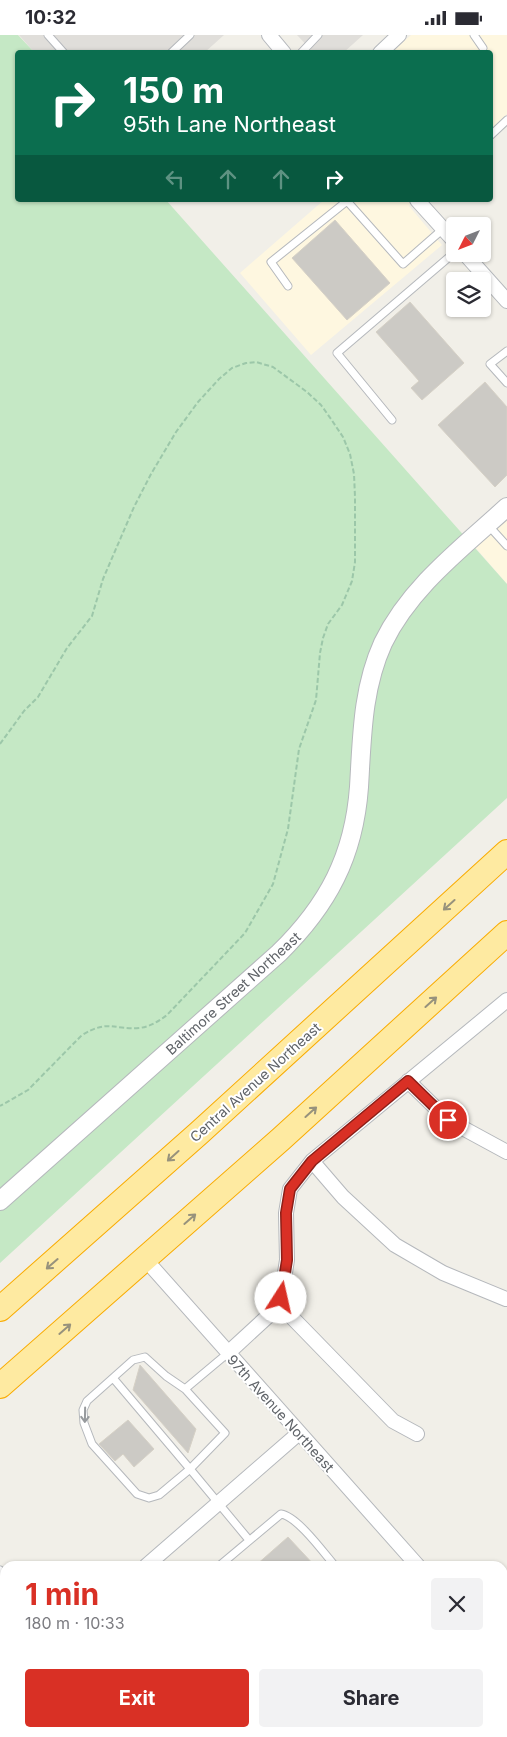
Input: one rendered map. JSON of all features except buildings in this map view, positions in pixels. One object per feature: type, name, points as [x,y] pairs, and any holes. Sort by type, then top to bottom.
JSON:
[{"type":"highway","name":"Central Avenue Northeast","points":[[0,1309],[199,1133],[507,852]]},
{"type":"highway","points":[[0,1386],[288,1133],[507,933]]},
{"type":"street","points":[[268,35],[281,50]]},
{"type":"street","points":[[383,50],[399,35]]},
{"type":"street","points":[[421,202],[446,232]]},
{"type":"street","points":[[473,263],[507,301]]},
{"type":"street","name":"Baltimore Street Northeast","points":[[0,1201],[279,953],[308,923],[333,886],[343,864],[350,841],[357,807],[364,704],[369,682],[383,644],[402,609],[415,593],[507,507]]},
{"type":"street","points":[[228,1353],[267,1317],[281,1298],[287,1260],[286,1213],[290,1189],[312,1161],[507,1000]]},
{"type":"street","points":[[408,1081],[448,1120],[507,1152]]},
{"type":"street","points":[[312,1161],[343,1197],[395,1245],[443,1273],[506,1299]]},
{"type":"street","name":"97th Avenue Northeast","points":[[145,1259],[413,1561]]},
{"type":"street","points":[[278,1303],[393,1421],[417,1433]]},
{"type":"street","points":[[152,1561],[299,1433]]},
{"type":"lane","points":[[48,35],[61,50]]},
{"type":"lane","points":[[174,50],[190,35]]},
{"type":"lane","points":[[304,50],[318,35]]},
{"type":"lane","points":[[474,35],[483,48]]},
{"type":"lane","points":[[493,133],[507,120]]},
{"type":"lane","points":[[288,286],[271,263],[347,202]]},
{"type":"lane","points":[[349,202],[403,264],[443,229]]},
{"type":"lane","points":[[392,420],[337,353],[446,260]]},
{"type":"lane","points":[[507,351],[490,364],[507,383]]},
{"type":"lane","points":[[488,525],[507,547]]},
{"type":"lane","points":[[186,1389],[228,1353]]},
{"type":"lane","points":[[145,1357],[166,1376],[186,1389],[225,1433],[190,1469],[159,1495],[149,1498],[137,1494],[92,1444],[84,1423],[83,1410],[87,1401],[133,1360],[145,1357]]},
{"type":"lane","points":[[113,1378],[249,1540]]},
{"type":"lane","points":[[225,1561],[281,1514],[287,1515],[296,1522],[331,1561]]},
{"type":"path","points":[[0,744],[24,711],[38,697],[67,648],[92,616],[103,579],[134,507],[176,433],[198,402],[232,368],[256,362],[273,367],[307,392],[321,405],[331,419],[350,454],[354,474],[355,562],[352,581],[347,595],[328,624],[323,638],[316,700],[299,749],[288,829],[273,884],[245,933],[167,1015],[158,1021],[139,1028],[107,1025],[91,1030],[70,1047],[28,1090],[0,1106]]},
{"type":"shaded area","points":[[19,35],[224,35],[207,50],[32,50]]},
{"type":"shaded area","points":[[297,35],[363,35],[346,50],[311,50]]},
{"type":"shaded area","points":[[411,35],[507,35],[507,114],[493,127],[493,50],[394,50]]},
{"type":"shaded area","points":[[322,202],[413,202],[409,206],[442,245],[311,355],[240,273]]},
{"type":"shaded area","points":[[507,515],[507,584],[475,547]]},
{"type":"green space","points":[[0,35],[18,35],[32,50],[15,50],[15,202],[168,202],[507,584],[507,798],[0,1263]]},
{"type":"route","points":[[281,1298],[287,1260],[286,1213],[290,1189],[312,1161],[408,1081],[448,1120]]}]
